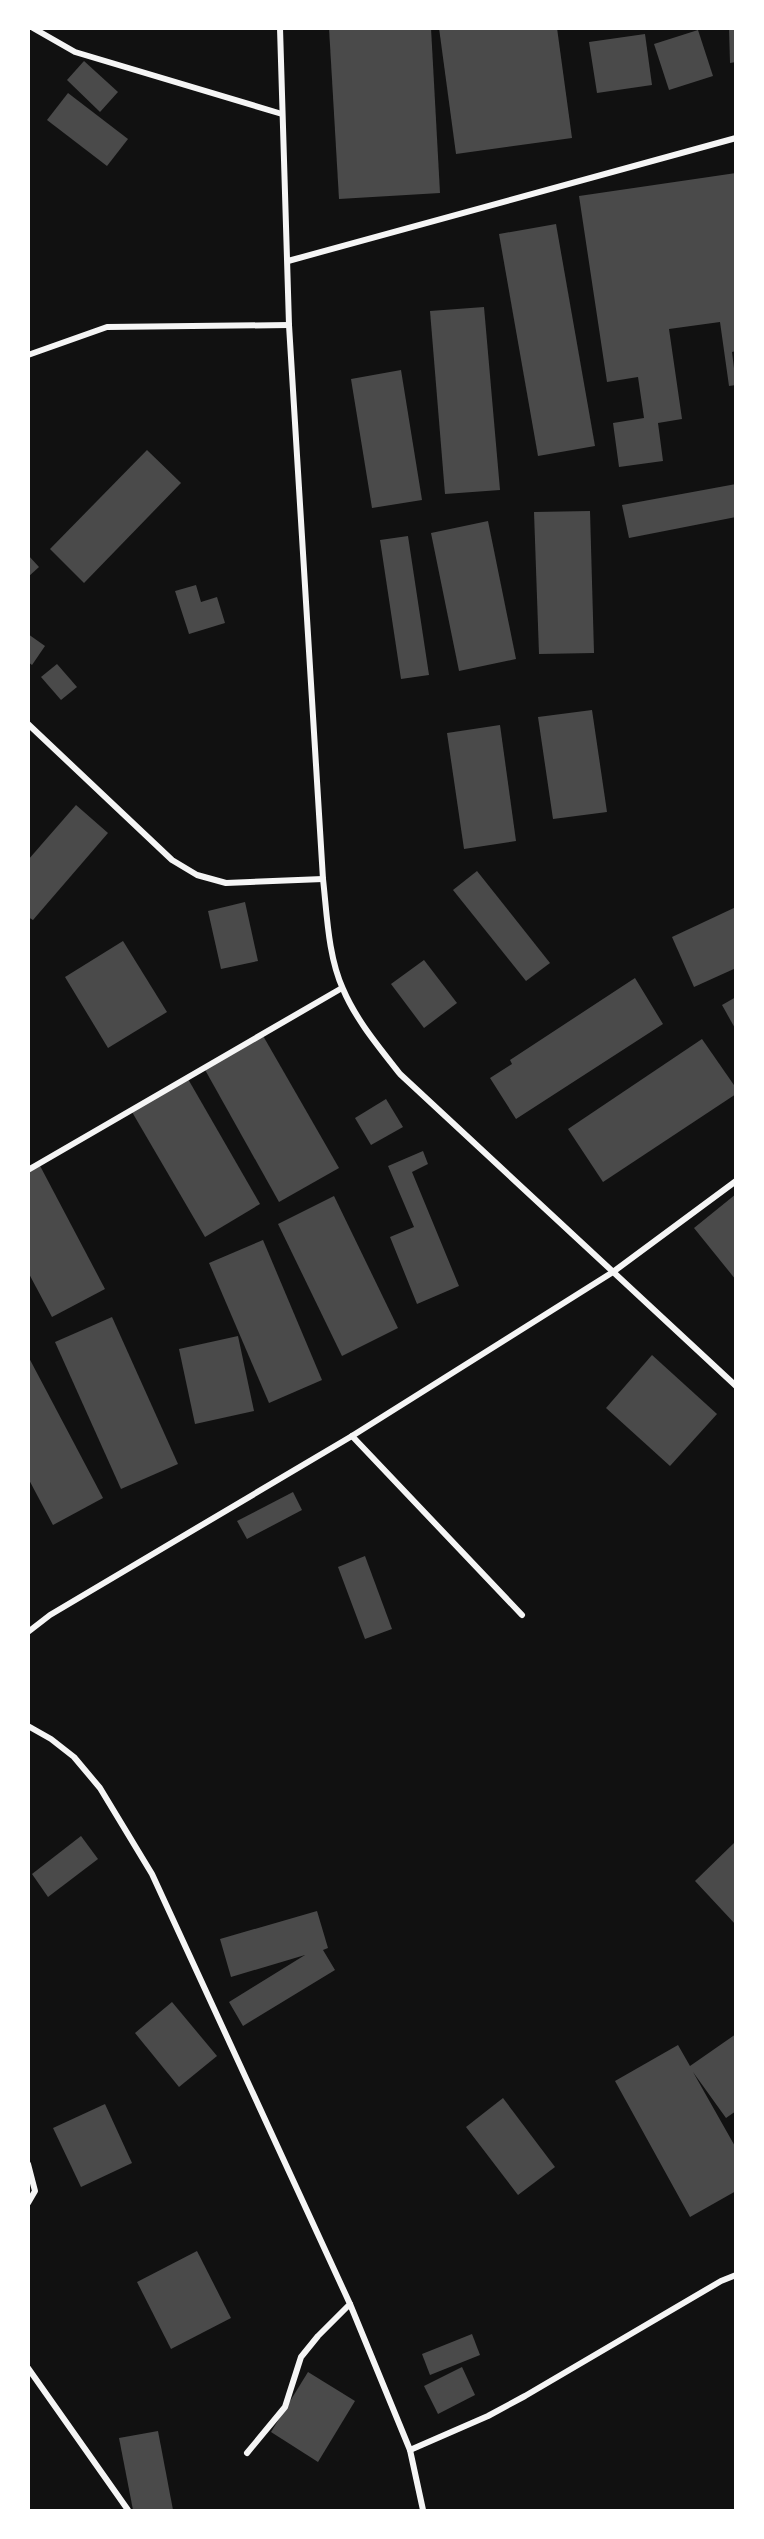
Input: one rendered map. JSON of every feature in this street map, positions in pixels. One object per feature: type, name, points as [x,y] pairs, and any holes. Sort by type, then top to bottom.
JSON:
[{"type":"street","points":[[33,28],[75,52],[282,114]]},
{"type":"street","points":[[280,28],[289,325],[323,879],[328,932],[342,988],[367,1031],[400,1074],[735,1386]]},
{"type":"street","points":[[288,261],[735,138]]},
{"type":"street","points":[[28,355],[107,327],[289,325]]},
{"type":"street","points":[[28,724],[172,860],[197,875],[226,883],[323,879]]},
{"type":"street","points":[[28,1170],[342,988]]},
{"type":"street","points":[[28,1632],[51,1615],[352,1437],[613,1272],[735,1181]]},
{"type":"street","points":[[352,1437],[522,1615]]},
{"type":"street","points":[[28,1726],[51,1739],[74,1757],[100,1788],[152,1874],[350,2304],[410,2450],[423,2511]]},
{"type":"street","points":[[28,2164],[35,2191],[28,2203]]},
{"type":"street","points":[[410,2450],[497,2411],[735,2275]]},
{"type":"street","points":[[247,2453],[285,2407],[301,2357],[350,2304]]},
{"type":"street","points":[[28,2368],[128,2511]]},
{"type":"building","points":[[329,28],[431,28],[440,193],[339,199]]},
{"type":"building","points":[[439,28],[557,28],[572,138],[456,154]]},
{"type":"building","points":[[729,28],[736,28],[736,62],[730,63]]},
{"type":"building","points":[[698,30],[713,76],[669,90],[654,44]]},
{"type":"building","points":[[645,34],[652,85],[597,93],[589,42]]},
{"type":"building","points":[[84,61],[118,92],[100,112],[67,80]]},
{"type":"building","points":[[68,93],[128,139],[107,166],[47,120]]},
{"type":"building","points":[[736,173],[736,351],[732,352],[736,385],[729,386],[720,322],[669,329],[682,419],[658,423],[663,461],[619,467],[613,423],[644,418],[638,377],[607,382],[579,196]]},
{"type":"building","points":[[556,224],[595,446],[538,456],[499,234]]},
{"type":"building","points":[[484,307],[500,490],[445,494],[430,311]]},
{"type":"building","points":[[401,370],[422,500],[372,508],[351,379]]},
{"type":"building","points":[[147,450],[181,483],[84,583],[50,549]]},
{"type":"building","points":[[736,484],[736,517],[629,538],[622,505]]},
{"type":"building","points":[[590,511],[594,653],[539,654],[534,512]]},
{"type":"building","points":[[488,521],[516,659],[459,671],[431,533]]},
{"type":"building","points":[[408,536],[429,675],[401,679],[380,540]]},
{"type":"building","points":[[28,555],[39,567],[28,577]]},
{"type":"building","points":[[196,585],[201,602],[217,597],[225,623],[189,634],[175,591]]},
{"type":"building","points":[[28,634],[45,646],[32,665],[28,662]]},
{"type":"building","points":[[57,664],[77,687],[61,700],[41,677]]},
{"type":"building","points":[[592,710],[607,812],[553,819],[538,717]]},
{"type":"building","points":[[500,725],[516,841],[464,849],[447,733]]},
{"type":"building","points":[[76,805],[108,833],[33,920],[28,917],[28,860]]},
{"type":"building","points":[[477,871],[550,963],[526,981],[453,890]]},
{"type":"building","points":[[245,902],[258,961],[221,969],[208,911]]},
{"type":"building","points":[[736,907],[736,968],[694,987],[672,937]]},
{"type":"building","points":[[123,941],[167,1012],[108,1048],[65,977]]},
{"type":"building","points":[[424,960],[457,1003],[424,1028],[391,984]]},
{"type":"building","points":[[635,978],[663,1024],[516,1119],[490,1078],[512,1064],[510,1060]]},
{"type":"building","points":[[736,997],[736,1030],[722,1005]]},
{"type":"building","points":[[262,1034],[339,1168],[279,1202],[204,1068]]},
{"type":"building","points":[[702,1039],[736,1088],[736,1094],[603,1182],[568,1129]]},
{"type":"building","points":[[188,1079],[260,1204],[205,1237],[132,1112]]},
{"type":"building","points":[[386,1099],[403,1127],[371,1145],[355,1118]]},
{"type":"building","points":[[423,1151],[428,1164],[412,1172],[459,1286],[417,1304],[390,1237],[414,1227],[388,1166]]},
{"type":"building","points":[[38,1162],[105,1289],[52,1317],[28,1272],[28,1166]]},
{"type":"building","points":[[736,1194],[736,1280],[694,1228]]},
{"type":"building","points":[[334,1196],[398,1328],[342,1356],[278,1224]]},
{"type":"building","points":[[263,1240],[322,1380],[269,1403],[209,1263]]},
{"type":"building","points":[[112,1317],[178,1464],[121,1489],[55,1342]]},
{"type":"building","points":[[238,1336],[254,1411],[195,1424],[179,1349]]},
{"type":"building","points":[[652,1355],[717,1414],[670,1466],[606,1408]]},
{"type":"building","points":[[28,1356],[103,1498],[53,1525],[28,1478]]},
{"type":"building","points":[[293,1492],[302,1510],[247,1539],[237,1521]]},
{"type":"building","points":[[365,1556],[392,1629],[365,1639],[338,1567]]},
{"type":"building","points":[[81,1836],[98,1859],[48,1897],[32,1874]]},
{"type":"building","points":[[734,1843],[736,1844],[736,1925],[695,1881]]},
{"type":"building","points":[[317,1911],[328,1948],[323,1950],[335,1970],[243,2026],[229,2002],[305,1955],[231,1977],[220,1939]]},
{"type":"building","points":[[172,2002],[217,2056],[179,2087],[135,2033]]},
{"type":"building","points":[[736,2034],[736,2111],[726,2118],[693,2072],[736,2148],[736,2191],[690,2217],[615,2081],[678,2045],[690,2066]]},
{"type":"building","points":[[503,2098],[555,2167],[518,2195],[466,2127]]},
{"type":"building","points":[[105,2104],[132,2163],[81,2187],[53,2128]]},
{"type":"building","points":[[197,2251],[231,2318],[171,2349],[137,2282]]},
{"type":"building","points":[[472,2334],[480,2355],[430,2375],[422,2354]]},
{"type":"building","points":[[462,2367],[475,2395],[438,2414],[424,2386]]},
{"type":"building","points":[[308,2372],[355,2401],[318,2462],[271,2432]]},
{"type":"building","points":[[158,2431],[173,2510],[133,2510],[119,2438]]}]
